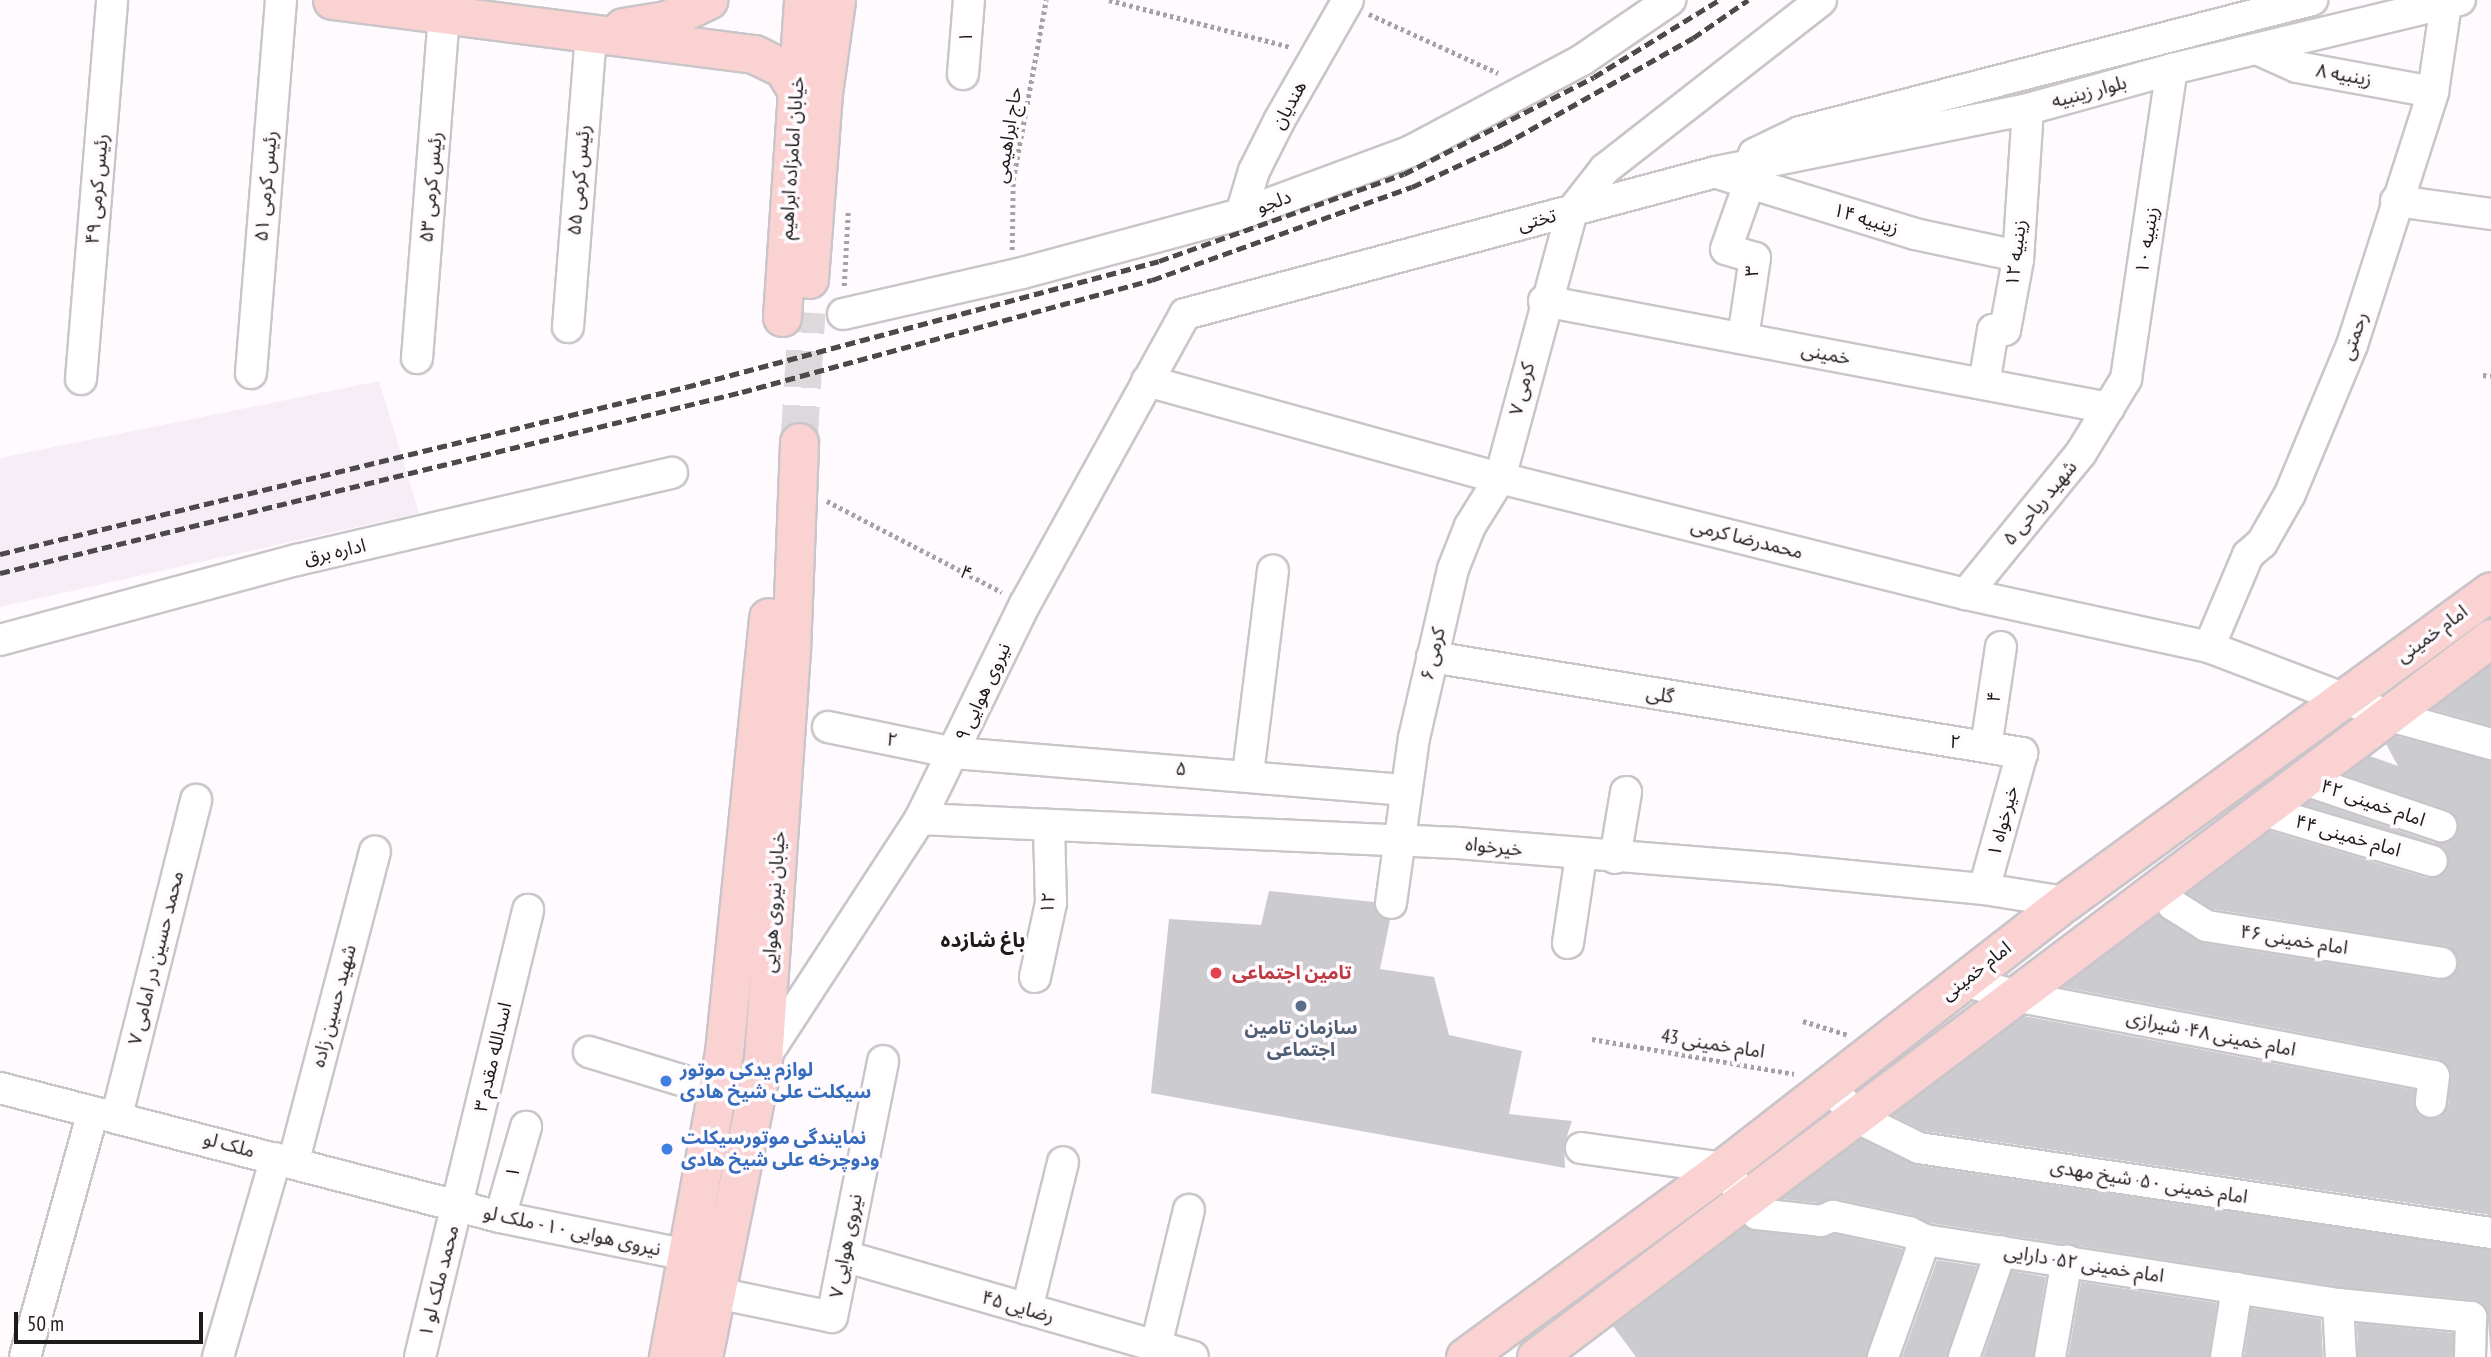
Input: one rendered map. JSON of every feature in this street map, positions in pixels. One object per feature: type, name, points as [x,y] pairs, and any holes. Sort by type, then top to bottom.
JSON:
[{"type":"main road","points":[[332,0],[408,5],[444,15],[521,13],[591,33],[754,54],[783,68],[796,90]]},
{"type":"main road","points":[[591,33],[650,11],[666,20],[708,0]]},
{"type":"main road","name":"خیابان امامزاده ابراهیم","points":[[803,0],[796,90],[794,314],[836,0]]},
{"type":"main road","name":"خیابان نیروی هوایی","points":[[668,1357],[717,1091],[789,443],[798,486],[764,1060],[703,1357]]},
{"type":"main road","name":"امام خمینی","points":[[1465,1357],[1723,1168],[2065,902],[2491,591]]},
{"type":"main road","name":"امام خمینی","points":[[1536,1357],[2020,997],[2491,638]]},
{"type":"street","name":"رئیس کرمی ۴۹","points":[[81,379],[113,0]]},
{"type":"street","name":"رئیس کرمی ۵۱","points":[[251,373],[281,0]]},
{"type":"street","name":"۱","points":[[963,74],[969,0]]},
{"type":"street","name":"دلجو","points":[[842,314],[1012,275],[1241,214],[1411,151],[1582,60],[1670,0]]},
{"type":"street","name":"تختی","points":[[1185,314],[1572,211],[1605,169],[1821,0]]},
{"type":"street","name":"هندیان","points":[[1241,214],[1254,171],[1347,2]]},
{"type":"street","name":"بلوار زینبیه","points":[[1716,173],[1800,132],[2295,2]]},
{"type":"street","name":"بلوار زینبیه","points":[[1572,211],[1716,173],[2028,109],[2257,48],[2381,9],[2453,2]]},
{"type":"street","name":"رحمتی","points":[[2209,647],[2248,555],[2262,543],[2284,503],[2323,420],[2352,345],[2433,92],[2453,2]]},
{"type":"street","name":"رئیس کرمی ۵۳","points":[[417,358],[444,15]]},
{"type":"street","name":"رئیس کرمی ۵۵","points":[[568,327],[591,33]]},
{"type":"street","name":"زینبیه ۸","points":[[2257,48],[2297,67],[2433,92]]},
{"type":"street","name":"زینبیه ۱۰","points":[[2109,408],[2126,379],[2172,69]]},
{"type":"street","name":"زینبیه ۱۲","points":[[1984,384],[1993,330],[2005,330],[2018,256],[2028,109]]},
{"type":"street","name":"زینبیه ۱۴","points":[[1716,173],[1915,234],[2018,256]]},
{"type":"street","name":"۳","points":[[1743,338],[1755,258],[1726,249],[1749,184]]},
{"type":"street","points":[[2396,201],[2491,214]]},
{"type":"street","name":"کرمی ۷","points":[[1500,478],[1544,301],[1572,211]]},
{"type":"street","name":"خمینی","points":[[1544,301],[2109,408]]},
{"type":"street","name":"نیروی هوایی ۹","points":[[764,1060],[920,819],[955,753],[1025,604],[1185,314]]},
{"type":"street","name":"محمدرضا کرمی","points":[[1147,382],[1500,478],[1966,594],[2209,647],[2390,716],[2491,744]]},
{"type":"street","name":"۵ شهید ریاحی","points":[[1966,594],[2081,453],[2109,408]]},
{"type":"street","name":"اداره برق","points":[[0,640],[298,560],[672,473]]},
{"type":"street","name":"کرمی ۶","points":[[1391,903],[1406,790],[1432,657],[1453,569],[1470,526],[1500,478]]},
{"type":"street","points":[[1248,774],[1273,571]]},
{"type":"street","name":"۴","points":[[1986,747],[2001,647]]},
{"type":"street","name":"گلی","points":[[1432,657],[1888,731]]},
{"type":"street","name":"۲","points":[[828,727],[955,753]]},
{"type":"street","name":"۲","points":[[1888,731],[2022,753]]},
{"type":"street","name":"۵","points":[[955,753],[1248,774],[1406,790]]},
{"type":"street","name":"خیرخواه ۱","points":[[1984,889],[2022,753]]},
{"type":"street","name":"امام خمینی ۴۲","points":[[2305,780],[2441,826]]},
{"type":"street","points":[[1615,858],[1626,792]]},
{"type":"street","name":"۷ محمد حسین در امامی","points":[[25,1357],[105,1114],[196,800]]},
{"type":"street","name":"امام خمینی ۴۴","points":[[2264,811],[2432,861]]},
{"type":"street","name":"خیرخواه","points":[[920,819],[1049,827],[1131,825],[1399,842],[1984,889],[2065,902]]},
{"type":"street","name":"۱۲","points":[[1035,977],[1051,903],[1049,827]]},
{"type":"street","name":"شهید حسین زاده","points":[[218,1357],[285,1159],[374,851]]},
{"type":"street","points":[[1568,943],[1581,856]]},
{"type":"street","name":"امام خمینی ۴۶","points":[[2160,890],[2173,905],[2206,926],[2441,963]]},
{"type":"street","name":"۳ اسدالله مقدم","points":[[458,1205],[528,910]]},
{"type":"street","name":"امام خمینی ۴۸- شیرازی","points":[[1964,981],[2020,997],[2434,1076],[2431,1102]]},
{"type":"street","points":[[589,1052],[717,1091]]},
{"type":"street","name":"نیروی هوایی ۷","points":[[717,1293],[832,1317],[883,1061]]},
{"type":"street","name":"امام خمینی ۵۰- شیخ مهدی","points":[[1828,1085],[1858,1118],[1919,1148],[2491,1233]]},
{"type":"street","name":"ملک لو","points":[[0,1088],[458,1205]]},
{"type":"street","name":"۱","points":[[500,1217],[526,1127]]},
{"type":"street","points":[[1581,1148],[1723,1168]]},
{"type":"street","points":[[1027,1309],[1063,1162]]},
{"type":"street","name":"امام خمینی ۵۲- دارایی","points":[[1723,1168],[1757,1214],[1821,1221],[1833,1216],[1909,1232],[1925,1240],[2338,1304],[2471,1317],[2470,1357]]},
{"type":"street","name":"نیروی هوایی ۱۰ - ملک لو","points":[[458,1205],[500,1217],[687,1255]]},
{"type":"street","name":"۱ محمد ملک لو","points":[[420,1357],[458,1205]]},
{"type":"street","points":[[1156,1346],[1189,1210]]},
{"type":"street","points":[[1882,1357],[1925,1240]]},
{"type":"street","points":[[1964,1357],[2001,1251]]},
{"type":"street","name":"رضایی ۴۵","points":[[844,1256],[1193,1357]]},
{"type":"street","points":[[2050,1357],[2067,1260]]},
{"type":"street","points":[[2226,1357],[2237,1288]]},
{"type":"street","points":[[2338,1304],[2341,1357]]},
{"type":"path","name":"حاج ابراهیمی","points":[[1012,275],[1013,180],[1046,0]]},
{"type":"path","points":[[1109,0],[1317,54]]},
{"type":"path","points":[[1347,2],[1529,88]]},
{"type":"path","points":[[2483,375],[2491,376]]},
{"type":"path","name":"۴","points":[[798,486],[1025,604]]},
{"type":"path","points":[[1803,1021],[1845,1032],[1866,1055]]},
{"type":"path","name":"امام خمینی 43","points":[[1592,1039],[1772,1067],[1828,1085]]},
{"type":"shaded area","points":[[379,381],[419,513],[0,607],[0,458]]},
{"type":"building","points":[[2491,664],[2491,726],[2431,709]]},
{"type":"building","points":[[2396,736],[2491,761],[2491,1215],[1924,1131],[1892,1115],[2024,1016],[2415,1090],[2415,1108],[2420,1116],[2439,1118],[2448,1105],[2451,1077],[2450,1069],[2438,1059],[2062,987],[2158,915],[2203,943],[2438,980],[2454,974],[2457,957],[2444,946],[2212,909],[2187,893],[2270,831],[2427,878],[2443,874],[2449,858],[2438,845],[2304,805],[2310,800],[2435,843],[2452,840],[2458,823],[2447,810],[2344,775],[2370,756],[2398,766],[2386,744]]},
{"type":"building","name":"سازمان تامین اجتماعی","points":[[1269,891],[1374,902],[1380,916],[1390,920],[1380,969],[1434,977],[1449,1035],[1522,1051],[1509,1114],[1572,1121],[1564,1145],[1565,1168],[1151,1093],[1169,919],[1261,925]]},
{"type":"building","points":[[1861,1139],[1916,1165],[2491,1250],[2491,1357],[2487,1310],[2473,1300],[2340,1287],[1930,1223],[1913,1215],[1837,1199],[1818,1203],[1781,1199]]},
{"type":"building","points":[[1745,1226],[1755,1231],[1819,1238],[1835,1234],[1903,1249],[1866,1357],[1636,1357],[1613,1326]]},
{"type":"building","points":[[1937,1260],[1977,1266],[1947,1357],[1902,1357]]},
{"type":"building","points":[[2012,1271],[2046,1277],[2033,1357],[1983,1357]]},
{"type":"building","points":[[2081,1282],[2217,1303],[2209,1357],[2068,1357]]},
{"type":"building","points":[[2251,1308],[2321,1319],[2323,1357],[2244,1357]]},
{"type":"building","points":[[2357,1323],[2453,1333],[2453,1357],[2358,1357]]},
{"type":"tunnel","points":[[799,442],[807,312]]},
{"type":"railway","points":[[0,554],[686,387],[1159,261],[1404,174],[1594,77],[1719,0]]},
{"type":"railway","points":[[0,573],[742,392],[1152,280],[1412,187],[1503,145],[1693,38],[1748,0]]},
{"type":"place","name":"تامین اجتماعی","points":[[1216,973]]},
{"type":"place","name":"سازمان تامین اجتماعی","points":[[1301,1006]]},
{"type":"place","name":"لوازم یدکی موتور سیکلت علی شیخ هادی","points":[[666,1081]]},
{"type":"place","name":"نمایندگی موتورسیکلت ودوچرخه علی شیخ هادی","points":[[667,1149]]},
{"type":"district","name":"باغ شازده","points":[[983,940]]}]
